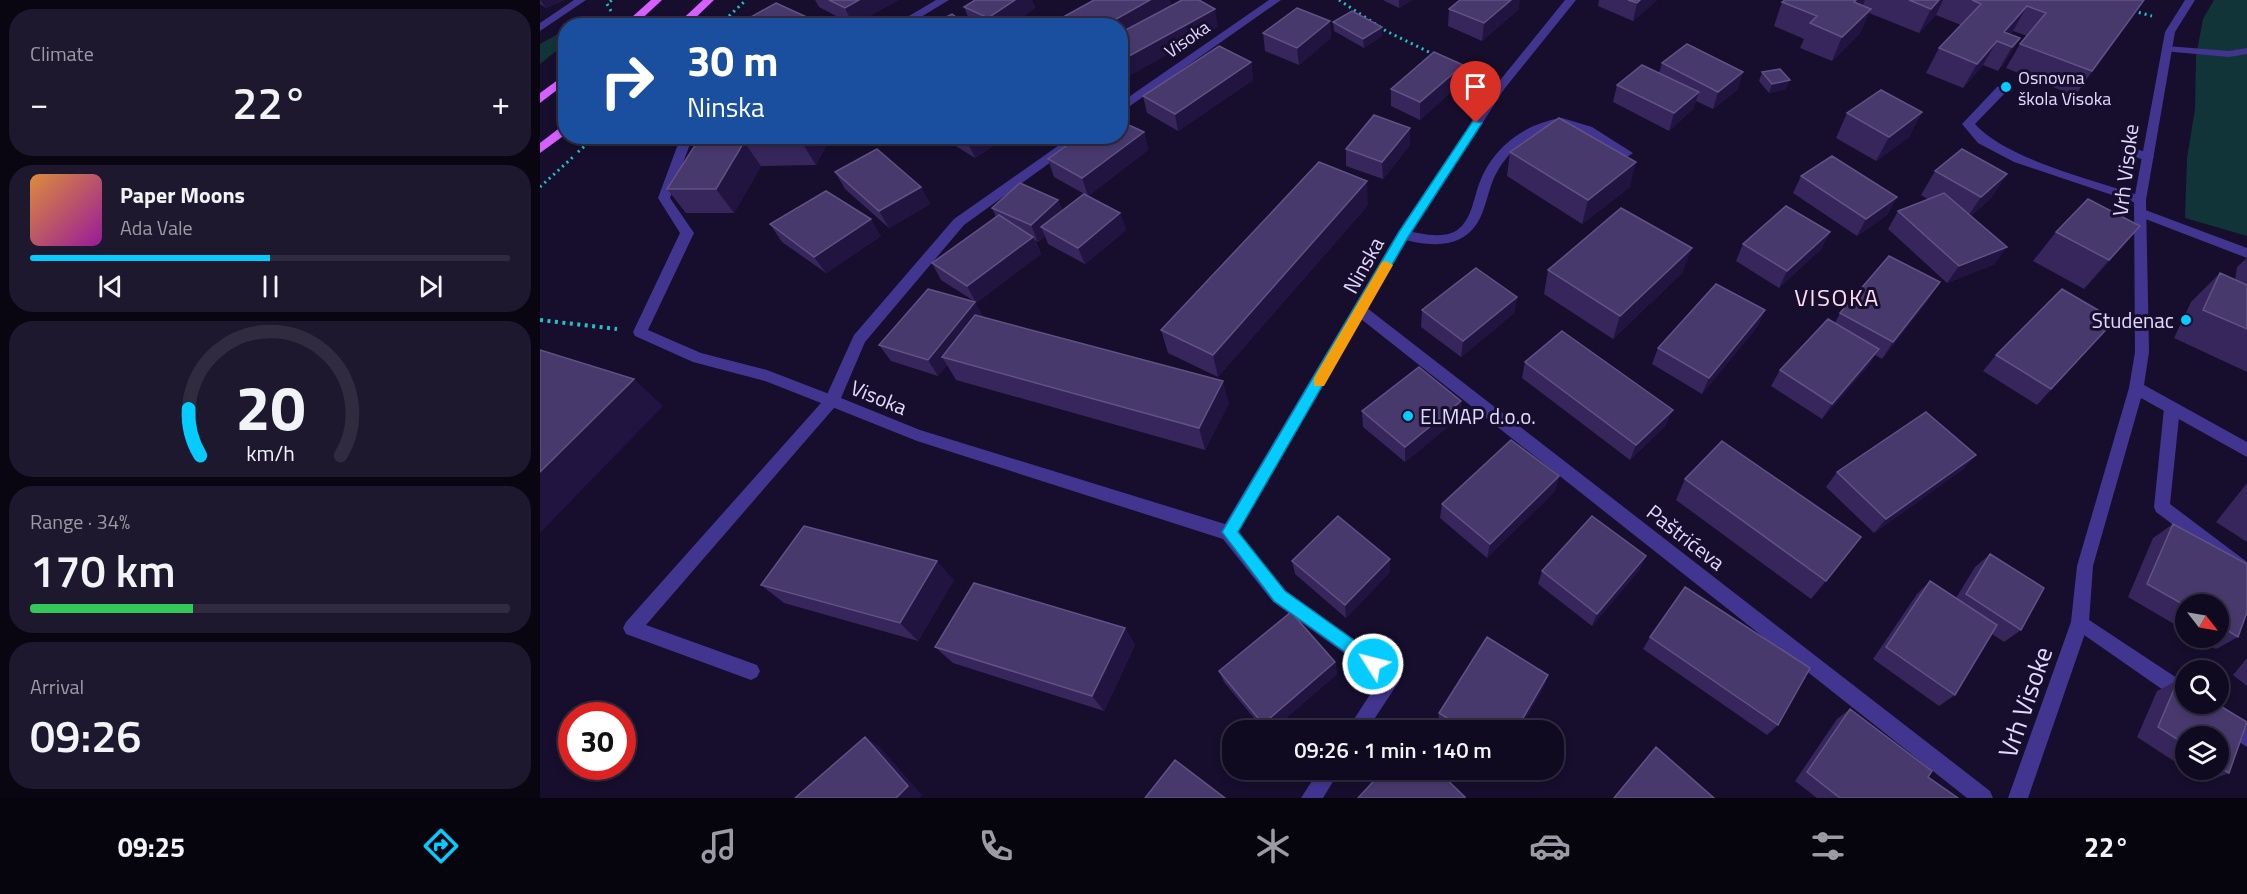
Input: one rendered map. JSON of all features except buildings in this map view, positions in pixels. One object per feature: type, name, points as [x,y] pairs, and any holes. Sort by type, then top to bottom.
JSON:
[{"type":"main road","points":[[636,18],[657,0]]},
{"type":"main road","points":[[689,18],[709,0]]},
{"type":"main road","points":[[540,99],[558,84]]},
{"type":"main road","points":[[540,149],[558,133]]},
{"type":"street","points":[[540,28],[581,0]]},
{"type":"street","points":[[911,18],[944,0]]},
{"type":"street","name":"Visoka","points":[[1128,103],[1276,0]]},
{"type":"street","name":"Ninska","points":[[1230,532],[1361,311],[1403,235],[1501,86],[1571,0]]},
{"type":"street","name":"Vrh Visoke","points":[[2018,798],[2080,622],[2085,566],[2136,388],[2142,352],[2140,206],[2170,32],[2190,0]]},
{"type":"street","points":[[2167,50],[2229,54],[2247,51]]},
{"type":"street","points":[[2001,90],[1968,124],[1982,140],[2018,159],[2140,206],[2247,253]]},
{"type":"street","points":[[1403,235],[1443,241],[1466,230],[1484,193],[1490,171],[1512,143],[1530,131],[1556,124],[1573,123],[1628,153]]},
{"type":"street","points":[[684,144],[664,198],[687,233],[640,332],[698,358],[767,376],[832,400],[632,628],[751,671]]},
{"type":"street","name":"Visoka","points":[[1070,144],[959,222],[859,339],[832,400],[917,435],[1230,532]]},
{"type":"street","points":[[2126,150],[2148,157]]},
{"type":"street","name":"Paštrićeva","points":[[1361,311],[1983,798]]},
{"type":"street","points":[[2136,388],[2247,450]]},
{"type":"street","points":[[2172,408],[2162,507],[2247,572]]},
{"type":"street","points":[[1230,532],[1279,596],[1392,677],[1363,720]]},
{"type":"street","points":[[2080,622],[2175,687]]},
{"type":"street","points":[[2212,714],[2247,738]]},
{"type":"street","points":[[1311,798],[1323,780]]},
{"type":"path","points":[[726,18],[746,0]]},
{"type":"path","points":[[1338,0],[1386,31],[1438,56]]},
{"type":"path","points":[[2130,10],[2176,23]]},
{"type":"path","points":[[1449,61],[1501,86]]},
{"type":"path","points":[[540,187],[587,144]]},
{"type":"path","points":[[540,320],[640,332]]},
{"type":"green space","points":[[2214,0],[2247,0],[2247,236],[2185,218],[2187,158],[2195,109],[2196,56],[2203,19]]},
{"type":"green space","points":[[558,34],[558,50],[540,64],[540,44]]},
{"type":"slow traffic","points":[[1319,382],[1386,265]]},
{"type":"place","name":"Osnovna škola Visoka","points":[[2006,87]]},
{"type":"place","name":"Studenac","points":[[2186,320]]},
{"type":"place","name":"ELMAP d.o.o.","points":[[1408,416]]},
{"type":"district","name":"VISOKA","points":[[1837,297]]},
{"type":"route","points":[[1373,664],[1279,596],[1230,532],[1361,311],[1403,235],[1476,123]]}]
